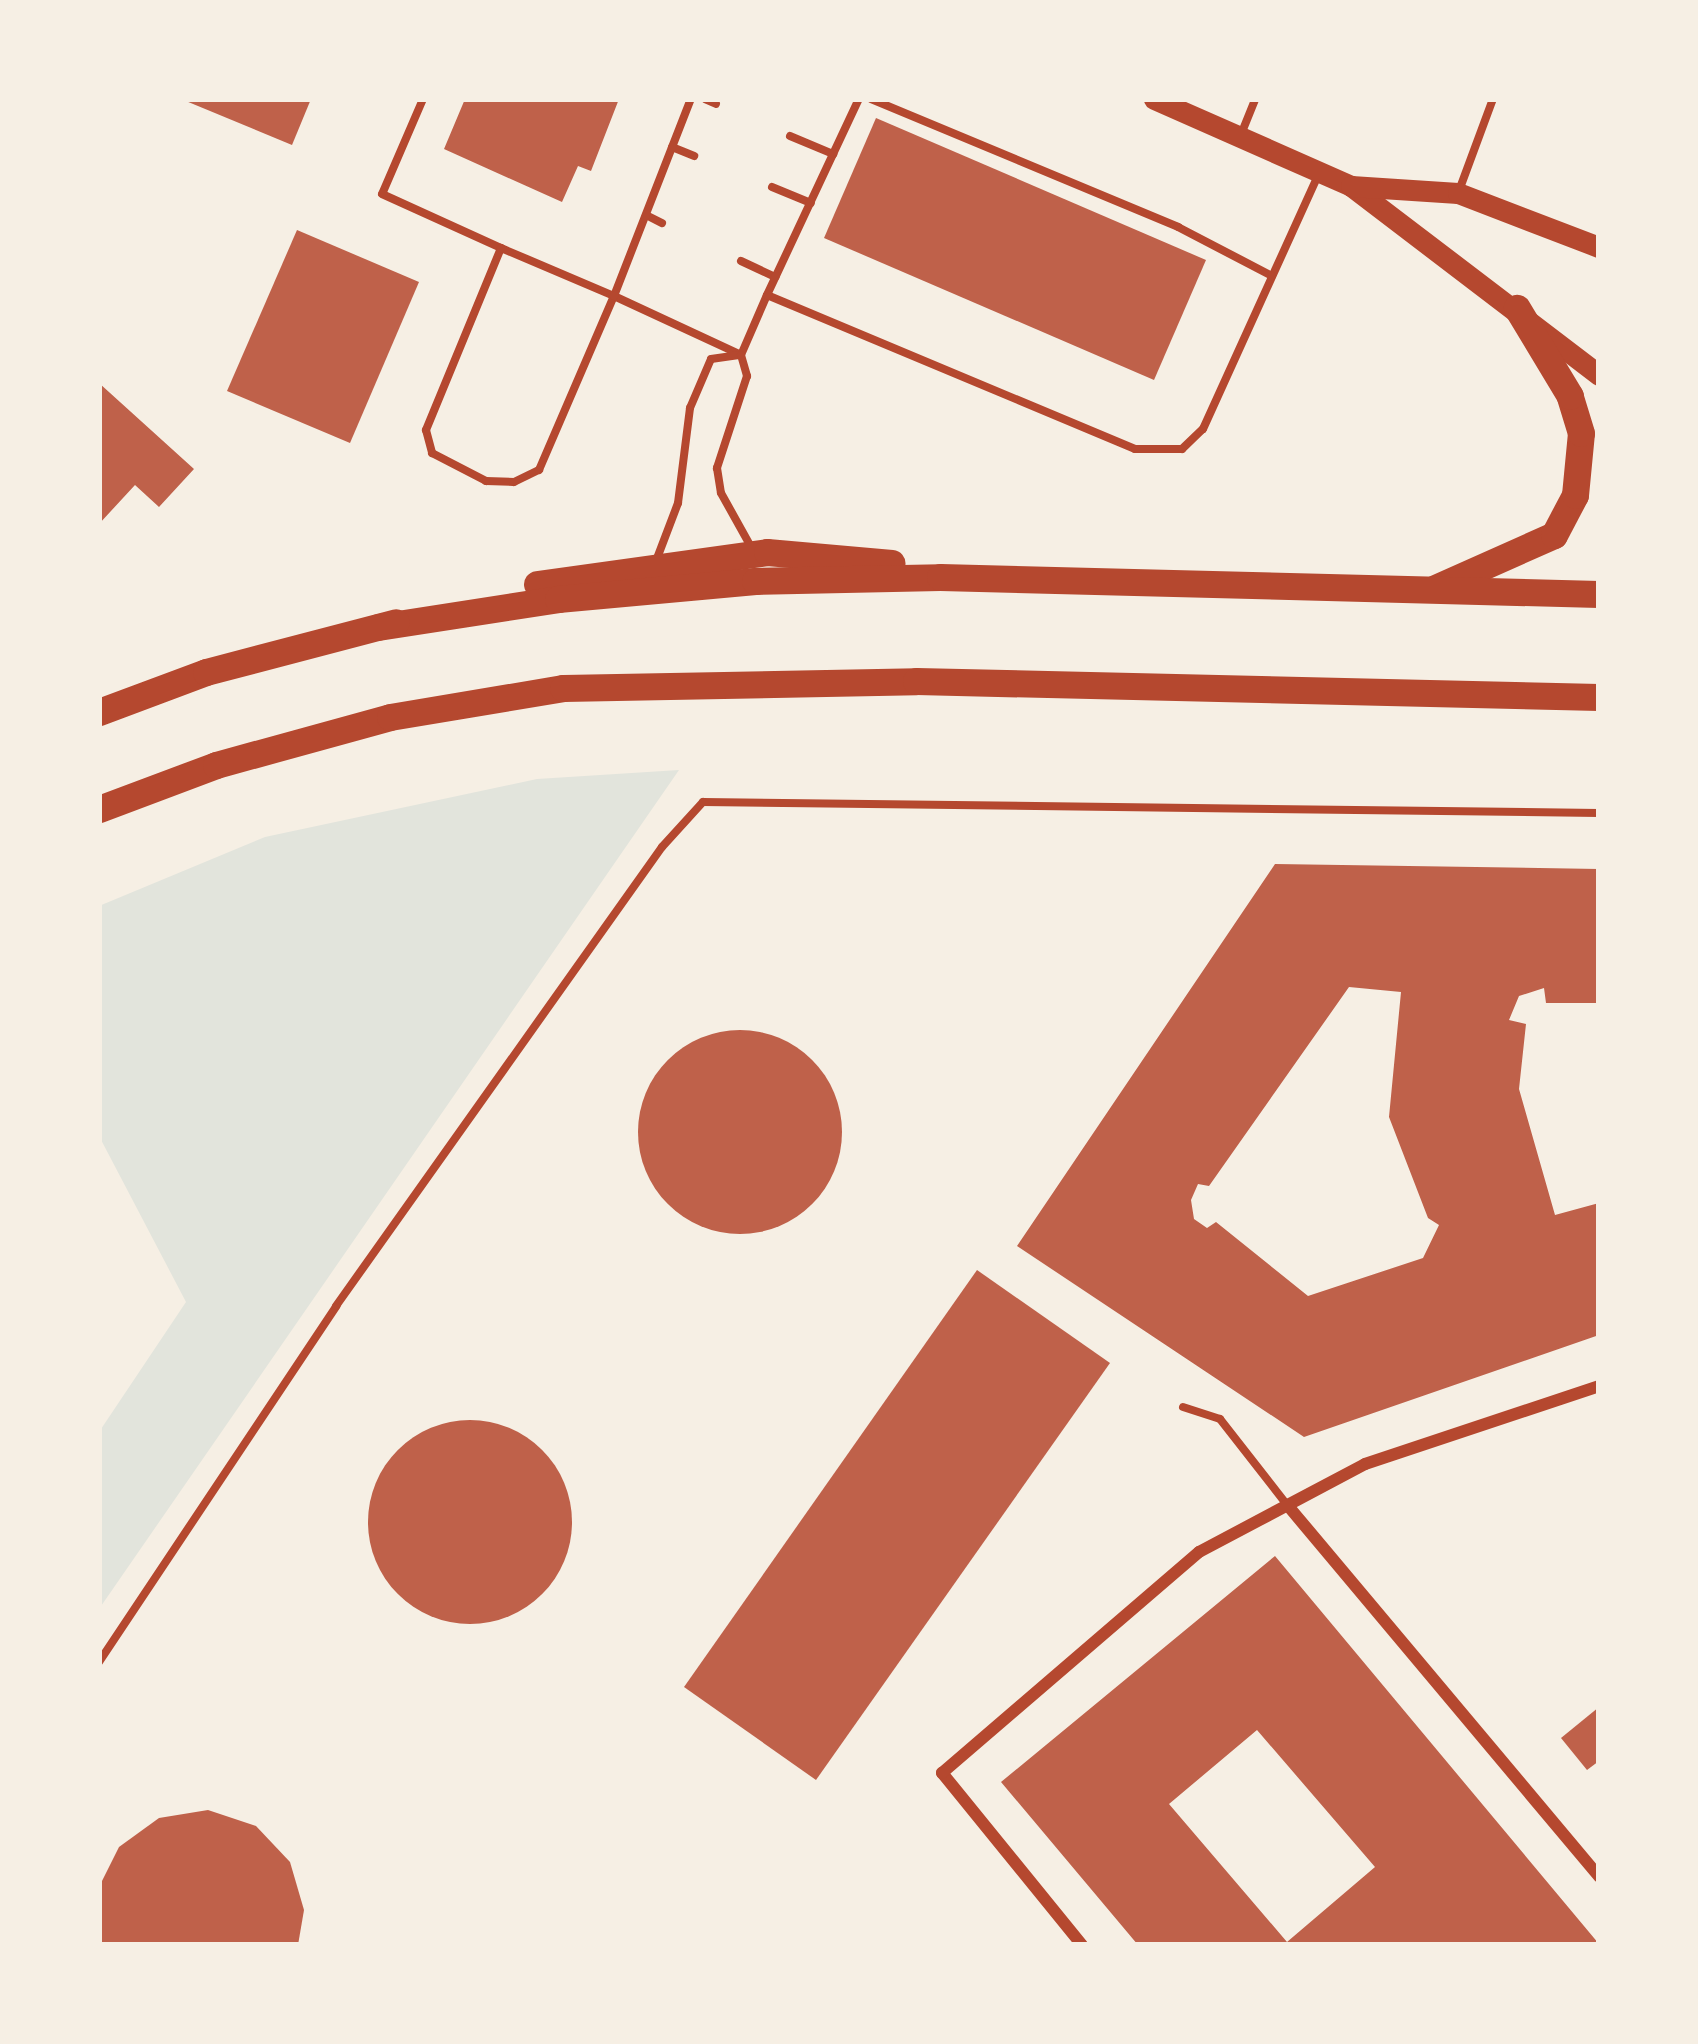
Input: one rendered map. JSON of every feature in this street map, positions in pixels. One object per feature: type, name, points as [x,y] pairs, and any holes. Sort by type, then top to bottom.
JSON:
[{"type":"highway","points":[[1427,591],[1554,535],[1575,495],[1581,433],[1570,396],[1517,308]]},
{"type":"highway","points":[[99,712],[206,672],[536,584],[654,565],[755,554],[1106,581]]},
{"type":"highway","points":[[378,627],[557,599],[755,581],[1106,581],[1599,595]]},
{"type":"highway","points":[[99,809],[216,765],[390,717],[563,688],[916,681],[1599,697]]},
{"type":"street","points":[[1154,99],[1351,186],[1599,375]]},
{"type":"street","points":[[1351,186],[1458,194],[1599,247]]},
{"type":"street","points":[[1082,1945],[942,1773],[1199,1552],[1365,1464],[1599,1386]]},
{"type":"street","points":[[1289,1508],[1599,1877]]},
{"type":"lane","points":[[423,99],[382,194],[741,356]]},
{"type":"lane","points":[[501,248],[426,430],[432,453],[486,481],[514,482],[539,470],[691,99]]},
{"type":"lane","points":[[705,99],[716,104]]},
{"type":"lane","points":[[755,554],[721,493],[717,467],[747,376],[741,356],[859,99]]},
{"type":"lane","points":[[871,99],[1178,227],[1272,276]]},
{"type":"lane","points":[[1239,139],[1255,99]]},
{"type":"lane","points":[[1458,194],[1492,99]]},
{"type":"lane","points":[[790,136],[833,154]]},
{"type":"lane","points":[[672,148],[694,156]]},
{"type":"lane","points":[[767,295],[1159,454],[1182,449],[1203,429],[1318,173]]},
{"type":"lane","points":[[772,187],[811,203]]},
{"type":"lane","points":[[646,215],[662,223]]},
{"type":"lane","points":[[741,261],[776,277]]},
{"type":"lane","points":[[654,565],[678,503],[690,408],[711,359],[741,356]]},
{"type":"lane","points":[[99,1662],[336,1306],[662,847],[703,802],[1599,814]]},
{"type":"lane","points":[[1183,1407],[1220,1419],[1289,1508]]},
{"type":"shaded area","points":[[679,770],[99,1609],[99,1432],[186,1302],[99,1136],[99,906],[265,837],[537,779]]},
{"type":"building","points":[[181,99],[311,99],[292,145]]},
{"type":"building","points":[[465,99],[619,99],[591,171],[578,166],[562,202],[444,149]]},
{"type":"building","points":[[876,118],[1206,260],[1154,380],[824,238]]},
{"type":"building","points":[[297,230],[419,282],[350,443],[227,391]]},
{"type":"building","points":[[99,383],[194,469],[159,507],[135,485],[99,524]]},
{"type":"building","points":[[1275,864],[1599,869],[1599,1003],[1546,1003],[1544,988],[1519,996],[1509,1020],[1526,1024],[1519,1089],[1555,1215],[1599,1203],[1599,1335],[1304,1437],[1017,1246]],"holes":[[[1349,987],[1401,992],[1389,1117],[1428,1218],[1439,1225],[1423,1258],[1308,1296],[1216,1222],[1207,1228],[1194,1219],[1191,1200],[1198,1184],[1209,1186]]]},
{"type":"building","points":[[740,1030],[779,1038],[812,1060],[834,1093],[842,1132],[834,1171],[812,1204],[779,1226],[740,1234],[701,1226],[668,1204],[646,1171],[638,1132],[646,1093],[668,1060],[701,1038]]},
{"type":"building","points":[[977,1270],[1110,1363],[816,1780],[684,1687]]},
{"type":"building","points":[[470,1420],[509,1428],[542,1450],[564,1483],[572,1522],[564,1561],[542,1594],[509,1616],[470,1624],[431,1616],[398,1594],[376,1561],[368,1522],[376,1483],[398,1450],[431,1428]]},
{"type":"building","points":[[1275,1556],[1599,1945],[1138,1945],[1001,1782]],"holes":[[[1257,1730],[1375,1867],[1287,1942],[1169,1804]]]},
{"type":"building","points":[[1599,1707],[1599,1761],[1587,1770],[1561,1738]]},
{"type":"building","points":[[208,1810],[256,1826],[290,1862],[304,1910],[298,1945],[99,1945],[99,1887],[119,1847],[159,1818]]}]
